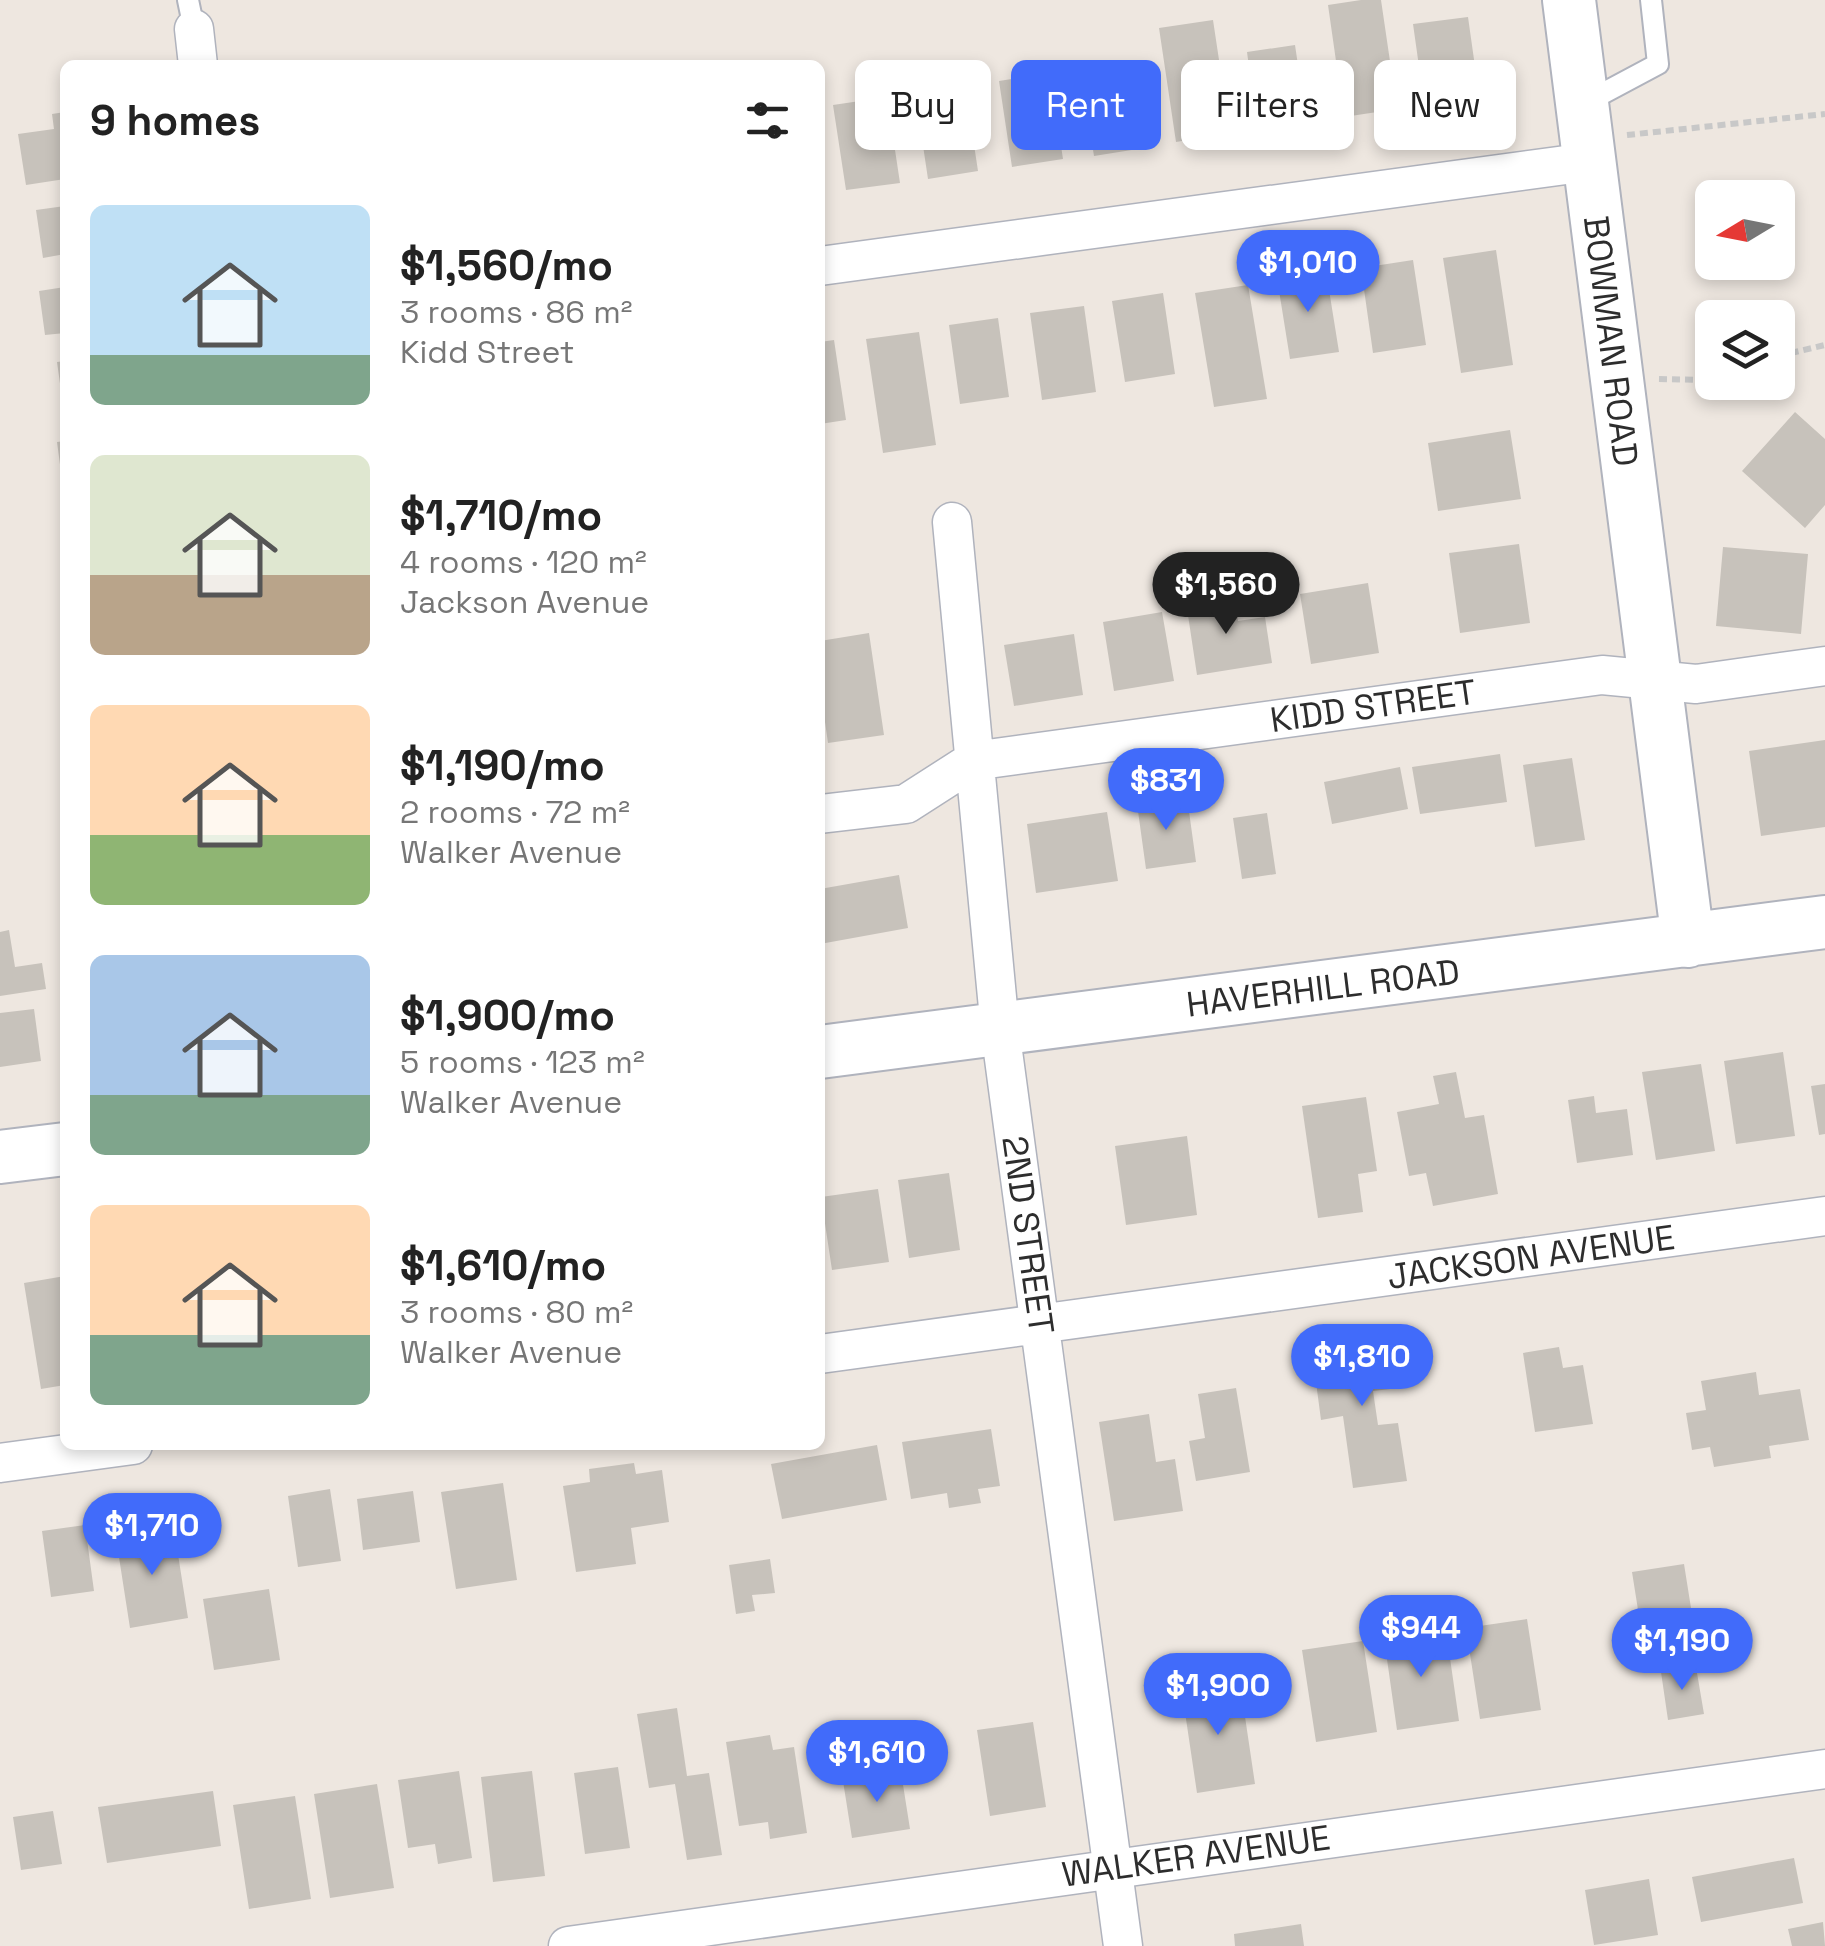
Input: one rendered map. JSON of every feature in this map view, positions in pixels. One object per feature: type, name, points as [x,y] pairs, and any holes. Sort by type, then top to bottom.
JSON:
[{"type":"street","name":"BOWMAN ROAD","points":[[1569,0],[1581,105],[1607,149],[1654,683],[1688,941]]},
{"type":"street","points":[[825,265],[1607,149]]},
{"type":"street","name":"2ND STREET","points":[[952,522],[1000,1029],[1123,1946]]},
{"type":"street","name":"KIDD STREET","points":[[973,762],[1602,675],[1618,674],[1654,683],[1696,684],[1825,666]]},
{"type":"street","points":[[825,813],[906,804],[973,762]]},
{"type":"street","name":"HAVERHILL ROAD","points":[[825,1051],[1825,922]]},
{"type":"street","points":[[0,1157],[60,1150]]},
{"type":"street","name":"JACKSON AVENUE","points":[[825,1353],[1825,1216]]},
{"type":"street","points":[[0,1463],[96,1450]]},
{"type":"street","name":"WALKER AVENUE","points":[[568,1946],[1825,1769]]},
{"type":"lane","points":[[1581,105],[1658,64],[1652,0]]},
{"type":"path","points":[[1607,149],[1825,114]]},
{"type":"path","points":[[1795,352],[1825,345]]},
{"type":"path","points":[[1658,379],[1695,380]]},
{"type":"building","points":[[1381,0],[1390,60],[1374,60],[1374,112],[1354,115],[1354,60],[1336,60],[1328,5]]},
{"type":"building","points":[[1468,17],[1474,60],[1418,60],[1413,24]]},
{"type":"building","points":[[1213,20],[1219,60],[1181,60],[1181,141],[1176,142],[1159,28]]},
{"type":"building","points":[[1295,45],[1297,60],[1248,60],[1247,52]]},
{"type":"building","points":[[1011,79],[1011,150],[1062,150],[1063,159],[1012,167],[999,81]]},
{"type":"building","points":[[855,102],[855,150],[895,150],[900,183],[846,190],[833,105]]},
{"type":"building","points":[[60,113],[60,180],[26,185],[18,134],[54,129],[52,114]]},
{"type":"building","points":[[924,150],[975,150],[978,171],[928,179]]},
{"type":"building","points":[[1093,150],[1132,150],[1094,156]]},
{"type":"building","points":[[60,207],[60,255],[43,258],[36,210]]},
{"type":"building","points":[[1496,250],[1513,365],[1461,373],[1443,258]]},
{"type":"building","points":[[1413,260],[1426,345],[1373,353],[1361,268]]},
{"type":"building","points":[[1326,271],[1339,352],[1290,359],[1277,278]]},
{"type":"building","points":[[1248,285],[1267,399],[1214,407],[1195,293]]},
{"type":"building","points":[[60,288],[60,334],[45,335],[39,291]]},
{"type":"building","points":[[1163,293],[1175,374],[1125,382],[1112,301]]},
{"type":"building","points":[[1084,306],[1096,392],[1042,400],[1030,313]]},
{"type":"building","points":[[998,318],[1009,397],[960,404],[949,325]]},
{"type":"building","points":[[919,332],[936,445],[883,453],[866,339]]},
{"type":"building","points":[[834,340],[846,420],[825,423],[825,341]]},
{"type":"building","points":[[1795,412],[1825,439],[1825,505],[1805,528],[1742,471]]},
{"type":"building","points":[[1510,430],[1521,499],[1438,511],[1428,443]]},
{"type":"building","points":[[1519,544],[1530,623],[1460,633],[1449,553]]},
{"type":"building","points":[[1723,547],[1808,554],[1801,634],[1716,626]]},
{"type":"building","points":[[1368,583],[1379,653],[1311,664],[1300,594]]},
{"type":"building","points":[[1234,594],[1238,621],[1265,617],[1272,663],[1197,675],[1186,602]]},
{"type":"building","points":[[1162,612],[1174,681],[1114,691],[1103,622]]},
{"type":"building","points":[[869,633],[884,735],[828,743],[825,640]]},
{"type":"building","points":[[1074,634],[1083,695],[1014,706],[1004,645]]},
{"type":"building","points":[[1825,740],[1825,827],[1761,836],[1749,751]]},
{"type":"building","points":[[1500,754],[1507,802],[1420,814],[1412,767]]},
{"type":"building","points":[[1572,758],[1585,840],[1535,847],[1523,765]]},
{"type":"building","points":[[1400,767],[1408,809],[1332,824],[1324,782]]},
{"type":"building","points":[[1187,797],[1196,862],[1146,869],[1137,804]]},
{"type":"building","points":[[1107,812],[1118,881],[1036,893],[1027,824]]},
{"type":"building","points":[[1267,813],[1276,874],[1242,879],[1233,818]]},
{"type":"building","points":[[899,875],[908,928],[825,943],[825,888]]},
{"type":"building","points":[[9,930],[15,967],[42,963],[46,989],[0,996],[0,932]]},
{"type":"building","points":[[34,1009],[41,1061],[0,1067],[0,1013]]},
{"type":"building","points":[[1783,1052],[1795,1136],[1736,1144],[1724,1061]]},
{"type":"building","points":[[1701,1064],[1715,1151],[1656,1160],[1642,1072]]},
{"type":"building","points":[[1456,1072],[1465,1118],[1484,1115],[1498,1194],[1433,1206],[1426,1173],[1409,1176],[1397,1112],[1439,1104],[1433,1076]]},
{"type":"building","points":[[1825,1084],[1825,1134],[1819,1135],[1811,1086]]},
{"type":"building","points":[[1594,1096],[1596,1113],[1627,1109],[1633,1155],[1577,1163],[1568,1100]]},
{"type":"building","points":[[1366,1097],[1377,1171],[1358,1174],[1363,1212],[1318,1218],[1302,1106]]},
{"type":"building","points":[[1187,1136],[1197,1215],[1126,1225],[1115,1146]]},
{"type":"building","points":[[949,1173],[960,1250],[909,1258],[898,1180]]},
{"type":"building","points":[[878,1189],[889,1262],[832,1270],[825,1196]]},
{"type":"building","points":[[60,1277],[60,1386],[41,1389],[24,1283]]},
{"type":"building","points":[[1392,1340],[1399,1388],[1373,1391],[1378,1425],[1398,1423],[1407,1481],[1353,1488],[1343,1416],[1321,1420],[1312,1352]]},
{"type":"building","points":[[1559,1347],[1563,1368],[1583,1365],[1593,1424],[1535,1432],[1523,1353]]},
{"type":"building","points":[[1756,1372],[1759,1395],[1800,1389],[1809,1440],[1769,1446],[1771,1458],[1714,1467],[1710,1447],[1692,1450],[1686,1413],[1706,1410],[1701,1381]]},
{"type":"building","points":[[1236,1388],[1250,1472],[1196,1481],[1189,1441],[1205,1438],[1198,1394]]},
{"type":"building","points":[[1149,1414],[1156,1462],[1175,1459],[1183,1511],[1114,1521],[1099,1422]]},
{"type":"building","points":[[991,1429],[1000,1486],[978,1489],[981,1503],[949,1508],[947,1493],[911,1499],[902,1442]]},
{"type":"building","points":[[877,1445],[887,1500],[782,1519],[771,1464]]},
{"type":"building","points":[[634,1463],[636,1474],[662,1470],[669,1522],[631,1528],[636,1564],[576,1572],[563,1486],[590,1482],[589,1469]]},
{"type":"building","points":[[503,1483],[517,1580],[456,1589],[441,1492]]},
{"type":"building","points":[[330,1489],[341,1561],[298,1567],[288,1496]]},
{"type":"building","points":[[413,1491],[420,1542],[363,1550],[357,1499]]},
{"type":"building","points":[[85,1525],[94,1591],[51,1597],[42,1531]]},
{"type":"building","points":[[174,1529],[188,1618],[130,1628],[116,1538]]},
{"type":"building","points":[[770,1559],[775,1593],[752,1595],[755,1611],[736,1614],[729,1565]]},
{"type":"building","points":[[1684,1564],[1691,1608],[1639,1616],[1632,1572]]},
{"type":"building","points":[[269,1589],[280,1660],[214,1670],[203,1599]]},
{"type":"building","points":[[1527,1619],[1541,1710],[1480,1719],[1466,1628]]},
{"type":"building","points":[[1446,1630],[1459,1721],[1397,1730],[1384,1638]]},
{"type":"building","points":[[1363,1641],[1377,1732],[1316,1742],[1302,1650]]},
{"type":"building","points":[[1696,1667],[1704,1714],[1668,1720],[1661,1672]]},
{"type":"building","points":[[1240,1683],[1255,1784],[1197,1793],[1182,1692]]},
{"type":"building","points":[[677,1708],[687,1776],[709,1773],[722,1855],[687,1860],[675,1784],[649,1788],[637,1714]]},
{"type":"building","points":[[1033,1722],[1046,1807],[990,1816],[977,1730]]},
{"type":"building","points":[[770,1735],[773,1750],[794,1747],[807,1833],[770,1839],[768,1822],[739,1826],[726,1742]]},
{"type":"building","points":[[618,1767],[630,1848],[585,1854],[574,1773]]},
{"type":"building","points":[[459,1771],[472,1858],[438,1864],[435,1844],[408,1848],[398,1780]]},
{"type":"building","points":[[532,1771],[545,1876],[493,1882],[481,1777]]},
{"type":"building","points":[[901,1772],[910,1829],[852,1838],[843,1781]]},
{"type":"building","points":[[377,1784],[394,1888],[330,1898],[314,1794]]},
{"type":"building","points":[[213,1791],[221,1846],[107,1863],[98,1807]]},
{"type":"building","points":[[295,1796],[311,1899],[249,1909],[233,1805]]},
{"type":"building","points":[[53,1811],[62,1864],[21,1870],[13,1817]]},
{"type":"building","points":[[1794,1858],[1803,1903],[1701,1922],[1692,1877]]},
{"type":"building","points":[[1649,1879],[1658,1935],[1594,1945],[1585,1890]]},
{"type":"building","points":[[1823,1922],[1825,1946],[1792,1946],[1788,1929]]},
{"type":"building","points":[[1301,1924],[1304,1946],[1235,1946],[1234,1934]]}]
